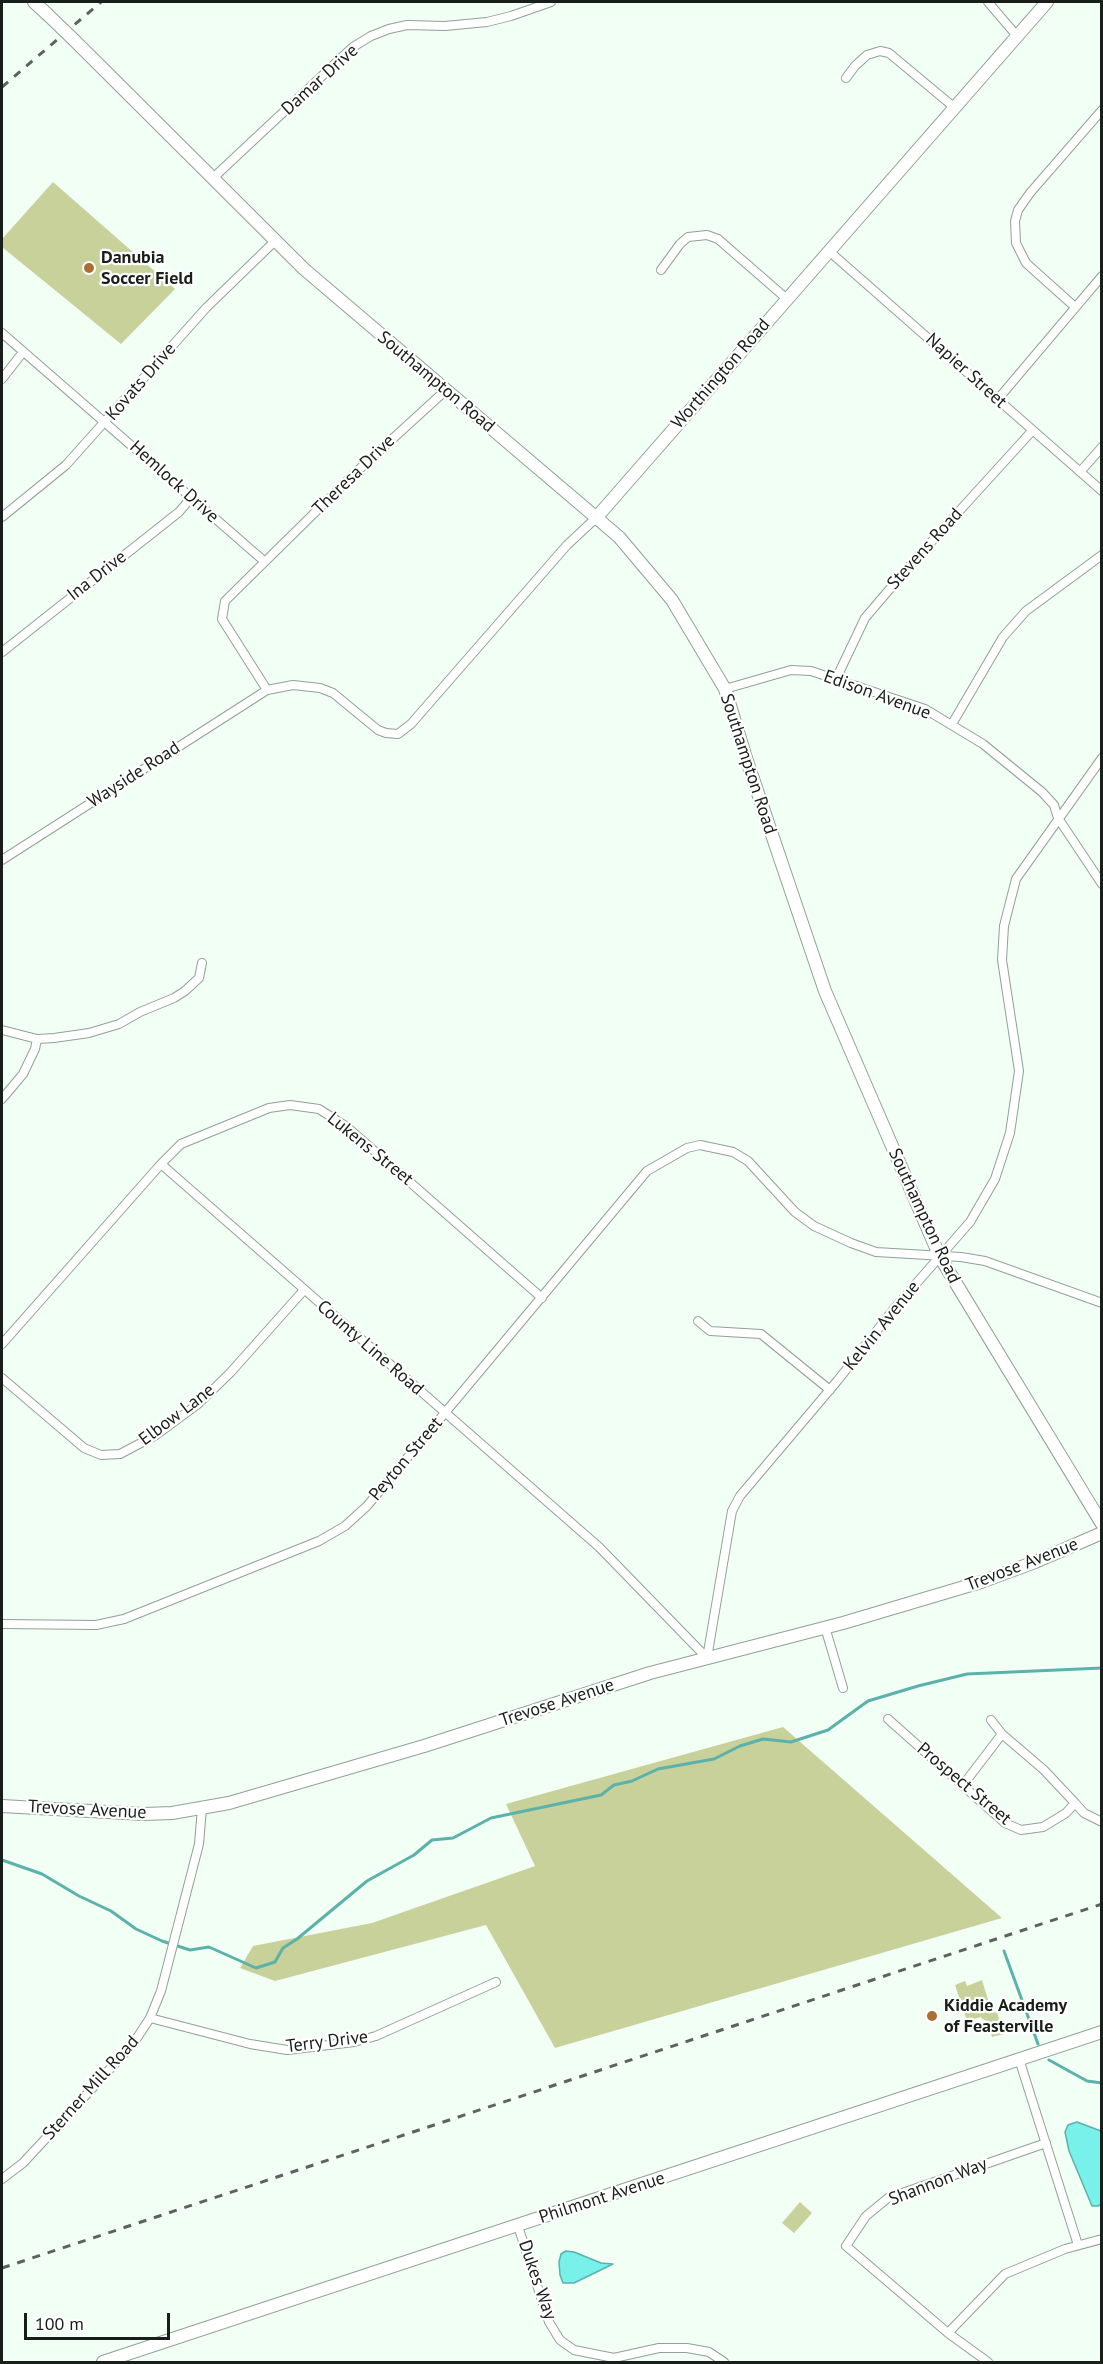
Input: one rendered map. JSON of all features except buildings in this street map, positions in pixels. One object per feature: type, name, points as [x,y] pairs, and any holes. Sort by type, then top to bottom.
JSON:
[{"type":"street","name":"Southampton Road","points":[[34,2],[213,178],[274,242],[327,290],[596,518],[626,545],[672,600],[725,689],[825,991],[940,1257],[1101,1524]]},
{"type":"street","name":"Damar Drive","points":[[213,178],[353,47],[371,36],[406,25],[445,26],[487,22],[551,2]]},
{"type":"street","points":[[988,2],[1017,36]]},
{"type":"street","name":"Worthington Road","points":[[267,690],[293,685],[320,688],[333,693],[378,729],[388,734],[398,734],[411,724],[567,545],[596,518],[1047,2]]},
{"type":"street","points":[[846,78],[867,55],[880,51],[889,53],[954,108]]},
{"type":"street","points":[[1075,307],[1026,263],[1016,243],[1015,221],[1018,210],[1030,193],[1101,110]]},
{"type":"street","points":[[661,270],[688,237],[707,235],[718,239],[787,299]]},
{"type":"street","name":"Kovats Drive","points":[[2,517],[66,465],[206,308],[274,242]]},
{"type":"street","name":"Napier Street","points":[[830,252],[1101,491]]},
{"type":"street","points":[[998,399],[1101,276]]},
{"type":"street","name":"Hemlock Drive","points":[[2,333],[264,561]]},
{"type":"street","points":[[2,379],[23,352]]},
{"type":"street","name":"Theresa Drive","points":[[267,690],[222,619],[221,614],[225,601],[353,475],[446,390]]},
{"type":"street","name":"Stevens Road","points":[[836,679],[866,618],[912,562],[1032,431]]},
{"type":"street","points":[[1080,472],[1101,447]]},
{"type":"street","name":"Ina Drive","points":[[2,652],[179,512],[191,498]]},
{"type":"street","points":[[952,724],[1003,637],[1026,611],[1101,555]]},
{"type":"street","name":"Edison Avenue","points":[[725,689],[791,670],[811,671],[925,709],[983,744],[1042,792],[1054,805],[1058,818],[1101,884]]},
{"type":"street","name":"Wayside Road","points":[[2,860],[267,690]]},
{"type":"street","name":"Kelvin Avenue","points":[[708,1658],[732,1511],[747,1489],[893,1310],[970,1222],[995,1179],[1011,1133],[1019,1071],[1002,960],[1004,926],[1016,879],[1101,758]]},
{"type":"street","points":[[2,1030],[37,1039],[71,1037],[119,1024],[185,991],[199,978],[202,963]]},
{"type":"street","points":[[2,1099],[23,1074],[37,1039]]},
{"type":"street","name":"Lukens Street","points":[[2,1344],[181,1144],[269,1108],[290,1105],[319,1109],[347,1127],[542,1298]]},
{"type":"street","name":"Peyton Street","points":[[2,1624],[79,1625],[115,1622],[164,1605],[319,1541],[345,1526],[360,1513],[647,1171],[687,1148],[700,1146],[719,1148],[733,1152],[748,1161],[795,1212],[832,1236],[876,1252],[940,1257]]},
{"type":"street","name":"County Line Road","points":[[161,1164],[599,1547],[708,1658]]},
{"type":"street","points":[[940,1257],[961,1257],[985,1262],[1101,1303]]},
{"type":"street","name":"Elbow Lane","points":[[2,1378],[84,1448],[101,1455],[120,1454],[156,1435],[198,1404],[230,1373],[304,1290]]},
{"type":"street","points":[[698,1321],[710,1330],[725,1333],[761,1334],[830,1390]]},
{"type":"street","name":"Trevose Avenue","points":[[2,1806],[143,1815],[229,1803],[348,1769],[650,1673],[825,1627],[981,1582],[1035,1562],[1101,1533]]},
{"type":"street","points":[[825,1627],[843,1688]]},
{"type":"street","name":"Prospect Street","points":[[888,1719],[1005,1823],[1021,1830],[1035,1829],[1050,1824],[1066,1813],[1075,1803]]},
{"type":"street","points":[[991,1720],[1002,1734],[1044,1770],[1084,1813],[1101,1822]]},
{"type":"street","points":[[963,1785],[1002,1734]]},
{"type":"street","name":"Sterner Mill Road","points":[[2,2180],[23,2163],[123,2055],[150,2018],[161,1991],[199,1844],[202,1808]]},
{"type":"street","name":"Terry Drive","points":[[150,2018],[250,2044],[287,2050],[354,2042],[376,2036],[496,1982]]},
{"type":"street","name":"Philmont Avenue","points":[[103,2362],[1101,2032]]},
{"type":"street","points":[[1020,2059],[1078,2245]]},
{"type":"street","name":"Shannon Way","points":[[948,2333],[846,2246],[866,2216],[888,2198],[1046,2143]]},
{"type":"street","name":"Dukes Way","points":[[518,2226],[549,2322],[560,2340],[574,2350],[614,2358],[659,2348],[687,2348],[709,2352],[724,2362]]},
{"type":"street","points":[[988,2362],[948,2333],[1005,2274],[1078,2245],[1101,2239]]},
{"type":"green space","name":"Danubia Soccer Field","points":[[53,182],[175,289],[121,344],[2,247],[2,239]]},
{"type":"green space","points":[[783,1727],[1002,1918],[555,2048],[486,1925],[275,1981],[240,1968],[253,1946],[372,1923],[535,1866],[506,1804]]},
{"type":"green space","points":[[982,1980],[992,2013],[997,2012],[1004,2034],[992,2037],[988,2021],[981,2017],[967,2021],[955,1985],[965,1981],[967,1986]]},
{"type":"green space","points":[[800,2202],[812,2213],[794,2233],[782,2223]]},
{"type":"water","points":[[1077,2122],[1101,2131],[1102,2204],[1098,2206],[1092,2206],[1069,2151],[1065,2132],[1068,2125]]},
{"type":"water","points":[[566,2251],[601,2263],[613,2264],[574,2283],[563,2283],[559,2262],[561,2254]]},
{"type":"waterway","points":[[2,1860],[42,1874],[79,1896],[111,1911],[136,1929],[162,1941],[190,1950],[209,1947],[256,1968],[275,1962],[283,1948],[367,1881],[414,1855],[432,1840],[453,1838],[491,1818],[601,1795],[614,1785],[632,1781],[658,1769],[714,1759],[740,1746],[763,1739],[791,1742],[828,1730],[868,1701],[918,1686],[967,1674],[1102,1668]]},
{"type":"waterway","points":[[1004,1951],[1038,2044]]},
{"type":"waterway","points":[[1049,2060],[1087,2081],[1102,2083]]},
{"type":"railway","points":[[2,87],[101,2]]},
{"type":"railway","points":[[2,2268],[1102,1904]]},
{"type":"place","name":"Danubia Soccer Field","points":[[89,268]]},
{"type":"place","name":"Kiddie Academy of Feasterville","points":[[932,2016]]}]
